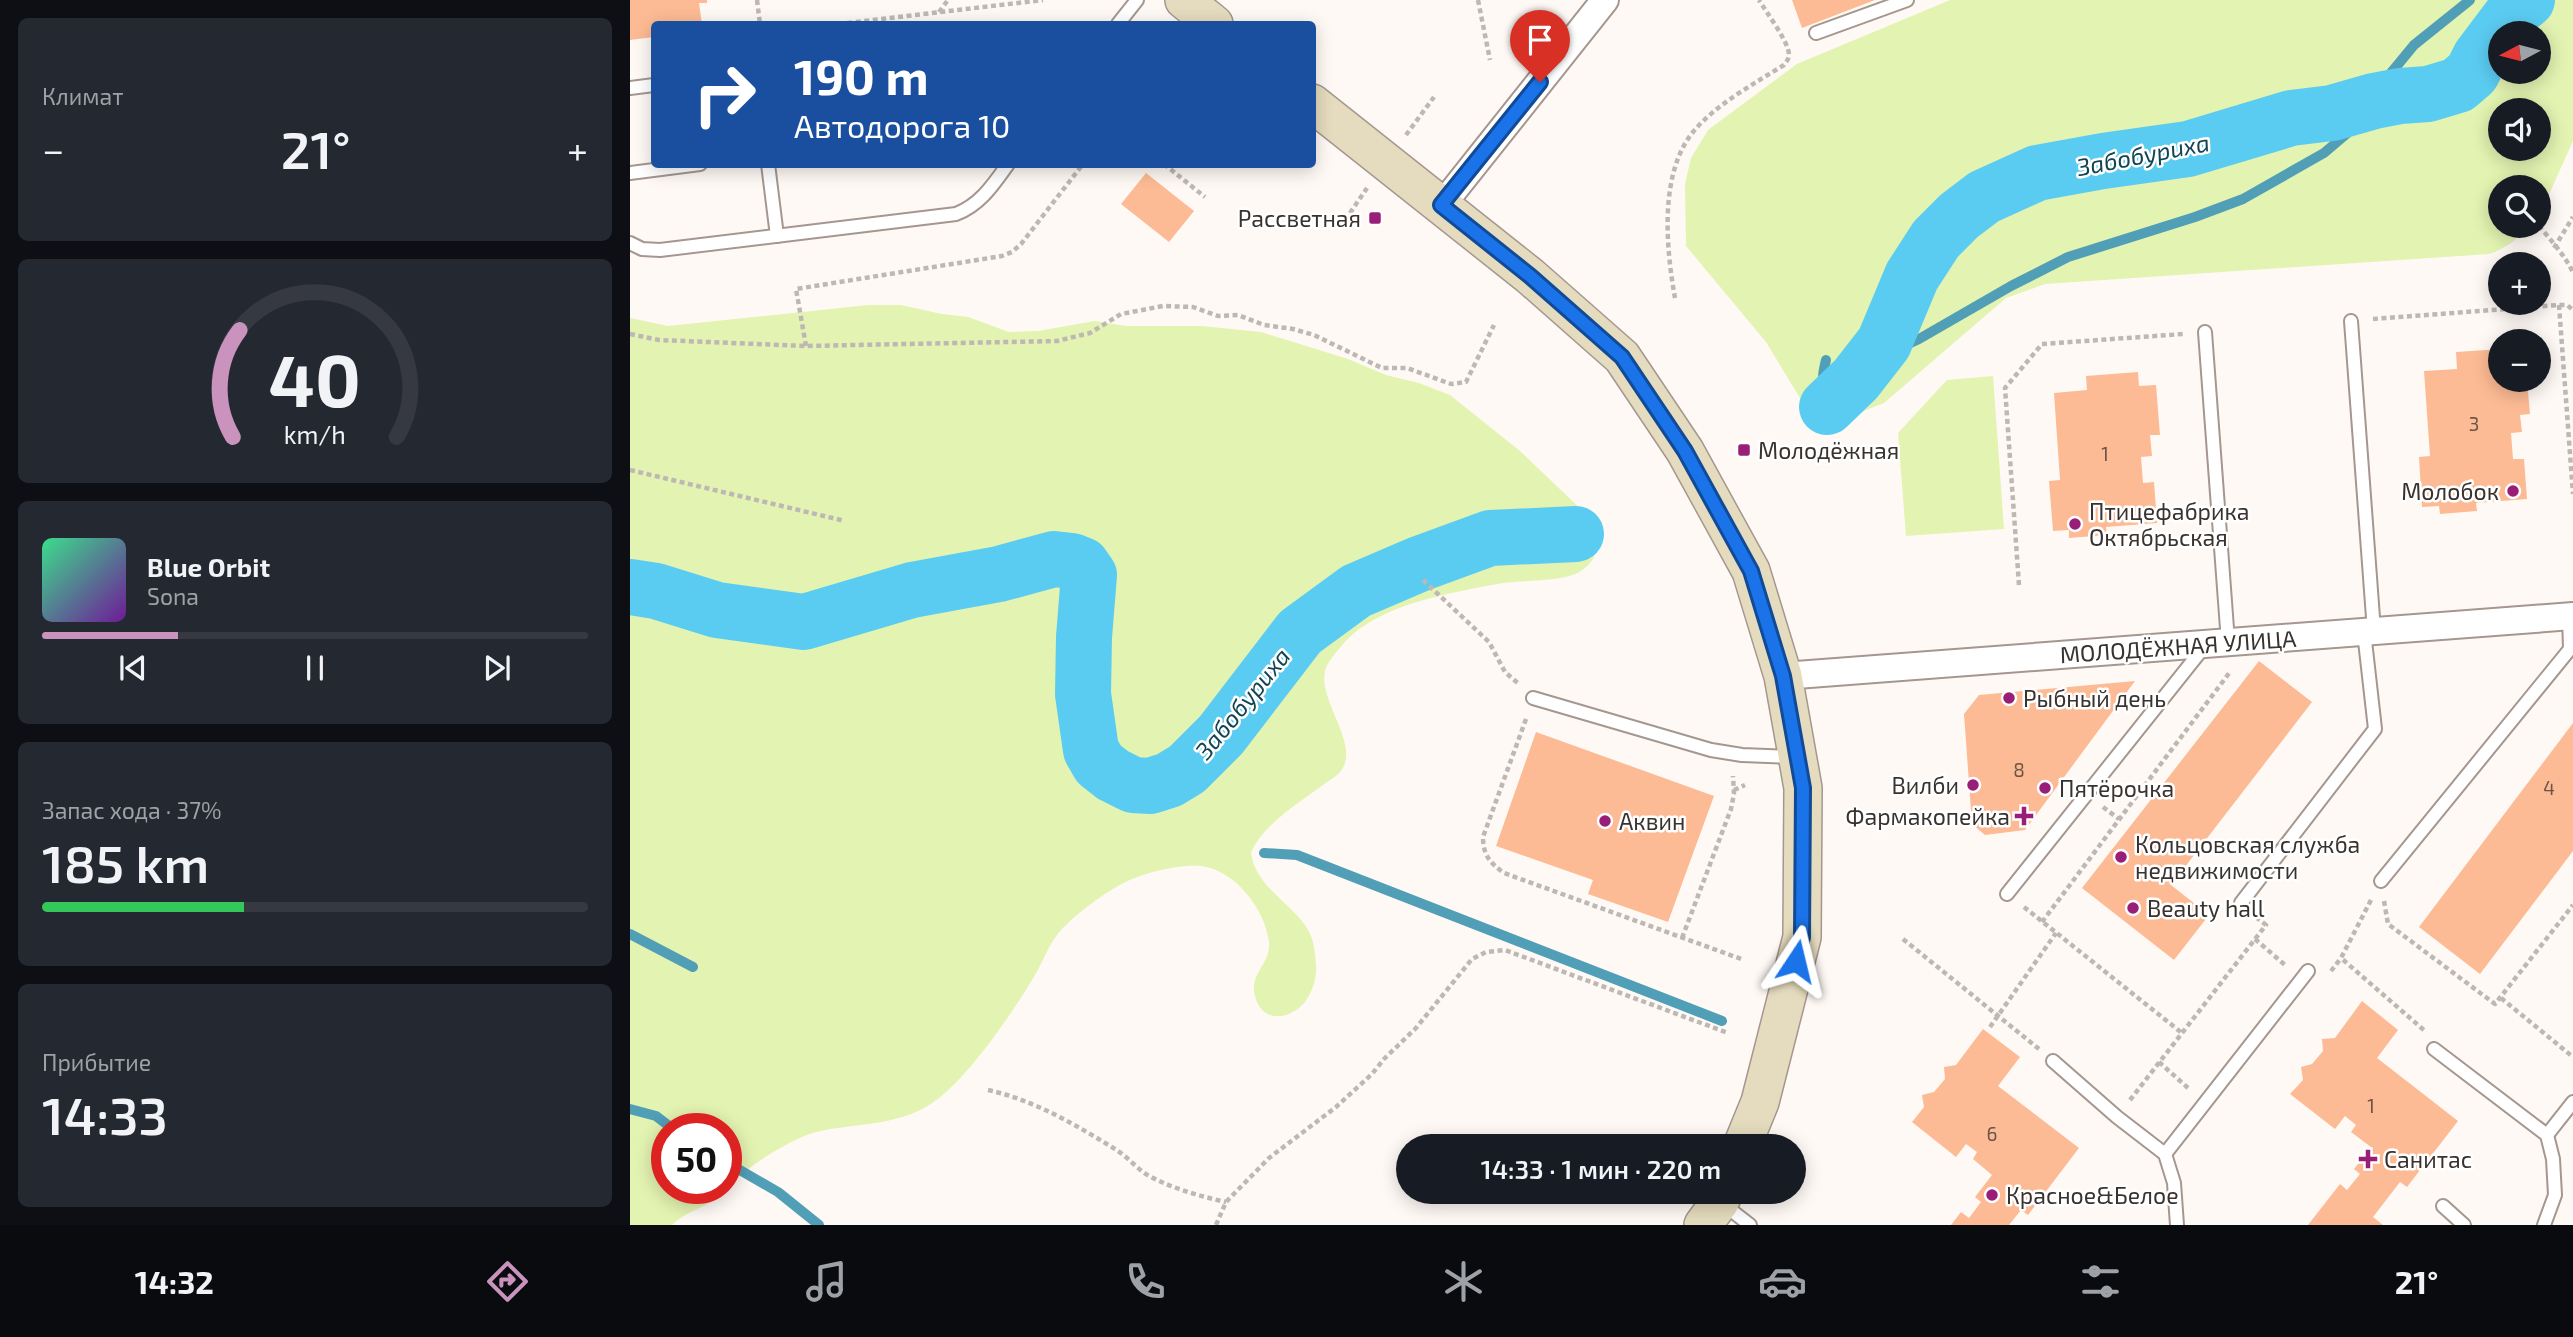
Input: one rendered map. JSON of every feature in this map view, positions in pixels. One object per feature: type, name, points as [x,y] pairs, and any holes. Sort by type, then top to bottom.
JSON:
[{"type":"main road","points":[[1184,0],[1210,21]]},
{"type":"main road","points":[[1316,106],[1530,276],[1622,357],[1685,451],[1751,571],[1783,676],[1803,788],[1802,937],[1760,1102],[1747,1134]]},
{"type":"street","points":[[1441,205],[1605,0]]},
{"type":"street","name":"МОЛОДЁЖНАЯ УЛИЦА","points":[[1783,676],[2571,616]]},
{"type":"lane","points":[[1120,21],[1137,0]]},
{"type":"lane","points":[[1816,33],[1907,0]]},
{"type":"lane","points":[[630,88],[651,85]]},
{"type":"lane","points":[[630,173],[669,168]]},
{"type":"lane","points":[[768,168],[777,236]]},
{"type":"lane","points":[[630,243],[642,248],[660,250],[956,214],[971,209],[1005,168]]},
{"type":"lane","points":[[2241,903],[2375,729],[2351,321]]},
{"type":"lane","points":[[2007,894],[2217,643],[2205,332]]},
{"type":"lane","points":[[2381,881],[2570,649],[2571,616]]},
{"type":"lane","points":[[1533,698],[1734,754],[1798,757]]},
{"type":"lane","points":[[2165,1154],[2308,971]]},
{"type":"lane","points":[[2434,1049],[2547,1135],[2553,1159],[2555,1195],[2544,1225]]},
{"type":"lane","points":[[2053,1061],[2117,1117],[2165,1154],[2175,1183],[2177,1225]]},
{"type":"lane","points":[[2547,1135],[2573,1102]]},
{"type":"lane","points":[[1716,1206],[1751,1225]]},
{"type":"lane","points":[[2443,1206],[2464,1225]]},
{"type":"path","points":[[757,0],[760,21]]},
{"type":"path","points":[[939,12],[948,0]]},
{"type":"path","points":[[864,21],[1042,0]]},
{"type":"path","points":[[1478,0],[1490,60]]},
{"type":"path","points":[[1675,298],[1668,220],[1678,155],[1694,131],[1739,92],[1784,65],[1788,59],[1789,54],[1783,38],[1759,0]]},
{"type":"path","points":[[1404,138],[1434,97]]},
{"type":"path","points":[[806,346],[796,289],[1002,256],[1021,244],[1080,168]]},
{"type":"path","points":[[1169,168],[1205,197]]},
{"type":"path","points":[[1349,213],[1372,182]]},
{"type":"path","points":[[2554,247],[2573,217]]},
{"type":"path","points":[[2548,238],[2568,261],[2573,273]]},
{"type":"path","points":[[2351,321],[2559,305],[2567,305],[2573,310]]},
{"type":"path","points":[[2559,305],[2573,495]]},
{"type":"path","points":[[630,334],[659,340],[806,346],[1057,341],[1090,333],[1121,314],[1163,306],[1193,307],[1218,316],[1238,316],[1264,325],[1314,335],[1382,368],[1407,368],[1451,384],[1466,382],[1494,325]]},
{"type":"path","points":[[2019,585],[2004,388],[2042,344],[2205,332]]},
{"type":"path","points":[[630,470],[845,521]]},
{"type":"path","points":[[1423,580],[1489,642],[1505,672],[1533,698],[1483,837],[1483,849],[1488,859],[1504,873],[1744,960]]},
{"type":"path","points":[[2042,922],[2220,685]]},
{"type":"path","points":[[1682,938],[1731,809],[1734,754]]},
{"type":"path","points":[[1734,790],[1745,785]]},
{"type":"path","points":[[2381,881],[2388,924],[2495,1004],[2573,905]]},
{"type":"path","points":[[2381,881],[2340,958],[2426,1032],[2434,1049]]},
{"type":"path","points":[[2007,894],[2182,1033]]},
{"type":"path","points":[[2117,1117],[2266,925],[2241,903]]},
{"type":"path","points":[[1990,1027],[2056,933]]},
{"type":"path","points":[[1903,939],[2053,1061]]},
{"type":"path","points":[[2255,939],[2269,950]]},
{"type":"path","points":[[1216,1225],[1226,1202],[1269,1158],[1336,1107],[1372,1074],[1416,1028],[1472,959],[1486,953],[1505,950],[1728,1033]]},
{"type":"path","points":[[2501,998],[2573,1058]]},
{"type":"path","points":[[2159,1062],[2205,1102]]},
{"type":"path","points":[[988,1090],[1016,1096],[1046,1110],[1117,1150],[1147,1175],[1188,1193],[1226,1202]]},
{"type":"green space","points":[[1950,0],[2573,0],[2573,141],[2551,190],[2551,175],[2488,175],[2488,238],[2517,238],[2501,249],[2488,254],[2045,284],[2006,298],[1884,403],[1843,419],[1819,420],[1809,413],[1766,342],[1686,246],[1685,184],[1691,158],[1708,130],[1797,64]]},
{"type":"green space","points":[[868,305],[901,305],[968,317],[1009,332],[1038,331],[1095,321],[1126,326],[1202,326],[1261,332],[1450,395],[1520,451],[1588,516],[1596,538],[1596,553],[1588,565],[1574,575],[1503,583],[1437,596],[1399,608],[1359,630],[1329,662],[1325,671],[1327,696],[1343,737],[1345,761],[1336,776],[1272,824],[1251,853],[1259,875],[1298,916],[1312,940],[1315,980],[1308,998],[1298,1009],[1290,1014],[1274,1016],[1261,1009],[1257,1001],[1254,984],[1267,955],[1269,942],[1255,905],[1236,883],[1214,869],[1201,866],[1169,868],[1147,874],[1103,895],[1062,929],[1004,1023],[965,1073],[939,1098],[911,1114],[807,1135],[764,1158],[742,1174],[742,1113],[651,1113],[651,1204],[707,1204],[672,1225],[630,1225],[630,318],[668,326]]},
{"type":"green space","points":[[1993,376],[2004,529],[1906,536],[1898,433],[1947,380]]},
{"type":"building","points":[[630,0],[707,0],[707,3],[699,3],[702,21],[651,21],[651,37],[630,40]]},
{"type":"building","points":[[1792,0],[1875,0],[1802,28]]},
{"type":"building","points":[[1146,173],[1194,211],[1169,242],[1121,204]]},
{"type":"building","points":[[2488,350],[2488,392],[2528,392],[2530,414],[2520,415],[2522,432],[2511,433],[2513,459],[2524,459],[2527,499],[2476,503],[2477,511],[2440,514],[2439,506],[2422,507],[2419,457],[2430,456],[2424,371],[2457,369],[2456,352]]},
{"type":"building","points":[[2138,372],[2139,386],[2156,385],[2160,435],[2150,435],[2152,456],[2141,457],[2143,483],[2154,482],[2157,523],[2106,527],[2107,535],[2069,538],[2069,530],[2053,531],[2049,481],[2060,480],[2054,393],[2087,390],[2086,376]]},
{"type":"building","points":[[2259,661],[2312,702],[2171,885],[2209,915],[2174,960],[2082,888]]},
{"type":"building","points":[[2135,681],[2025,830],[1985,835],[1972,824],[1964,714],[1979,695]]},
{"type":"building","points":[[2573,723],[2573,851],[2480,974],[2419,927]]},
{"type":"building","name":"Аквин","points":[[1536,732],[1714,796],[1668,922],[1588,894],[1593,880],[1496,846]]},
{"type":"building","points":[[2362,1001],[2398,1030],[2377,1058],[2458,1121],[2407,1187],[2400,1182],[2373,1217],[2383,1225],[2308,1225],[2340,1184],[2347,1190],[2360,1174],[2354,1169],[2371,1147],[2351,1132],[2356,1125],[2345,1116],[2335,1129],[2290,1094],[2303,1080],[2301,1067],[2312,1064],[2323,1051],[2322,1039],[2335,1038]]},
{"type":"building","points":[[1983,1029],[2020,1057],[1998,1086],[2079,1148],[2028,1215],[2021,1210],[2009,1225],[1951,1225],[1961,1212],[1969,1218],[1981,1202],[1975,1197],[1992,1175],[1973,1159],[1977,1152],[1966,1144],[1956,1157],[1912,1122],[1924,1107],[1922,1095],[1934,1092],[1945,1079],[1944,1067],[1956,1065]]},
{"type":"waterway","points":[[2351,108],[2386,79],[2414,45],[2470,0]]},
{"type":"waterway","name":"Забобуриха","points":[[1827,407],[1856,379],[1884,343],[1912,276],[1936,239],[1959,216],[1984,197],[2037,173],[2188,149],[2291,118],[2332,113],[2374,101],[2428,94],[2458,85],[2472,73],[2480,57],[2517,8],[2527,0]]},
{"type":"waterway","points":[[1869,362],[1919,339],[2068,257],[2243,199],[2324,153],[2357,125],[2400,96]]},
{"type":"waterway","points":[[1826,360],[1824,381],[1836,398]]},
{"type":"waterway","name":"Забобуриха","points":[[630,587],[656,591],[717,610],[804,622],[912,590],[999,574],[1054,559],[1072,561],[1082,565],[1089,575],[1083,694],[1091,750],[1099,764],[1113,775],[1133,785],[1150,786],[1169,780],[1187,769],[1221,735],[1300,632],[1356,591],[1490,538],[1576,534]]},
{"type":"waterway","points":[[1264,853],[1297,855],[1722,1021]]},
{"type":"waterway","points":[[630,934],[693,967]]},
{"type":"waterway","name":"Забобуриха","points":[[630,1109],[651,1115]]},
{"type":"waterway","name":"Забобуриха","points":[[742,1171],[778,1192],[819,1225]]},
{"type":"place","name":"Рассветная","points":[[1375,218]]},
{"type":"place","name":"Молодёжная","points":[[1744,450]]},
{"type":"place","name":"Молобок","points":[[2513,491]]},
{"type":"place","name":"Птицефабрика Октябрьская","points":[[2075,524]]},
{"type":"place","name":"Рыбный день","points":[[2009,698]]},
{"type":"place","name":"Вилби","points":[[1973,785]]},
{"type":"place","name":"Пятёрочка","points":[[2045,788]]},
{"type":"place","name":"Фармакопейка","points":[[2024,816]]},
{"type":"place","name":"Аквин","points":[[1605,821]]},
{"type":"place","name":"Кольцовская служба недвижимости","points":[[2121,857]]},
{"type":"place","name":"Beauty hall","points":[[2133,908]]},
{"type":"place","name":"Санитас","points":[[2368,1159]]},
{"type":"place","name":"Красное&Белое","points":[[1992,1195]]},
{"type":"route","points":[[1540,82],[1441,205],[1530,276],[1622,357],[1685,451],[1751,571],[1783,676],[1803,788],[1802,937],[1796,961]]}]
